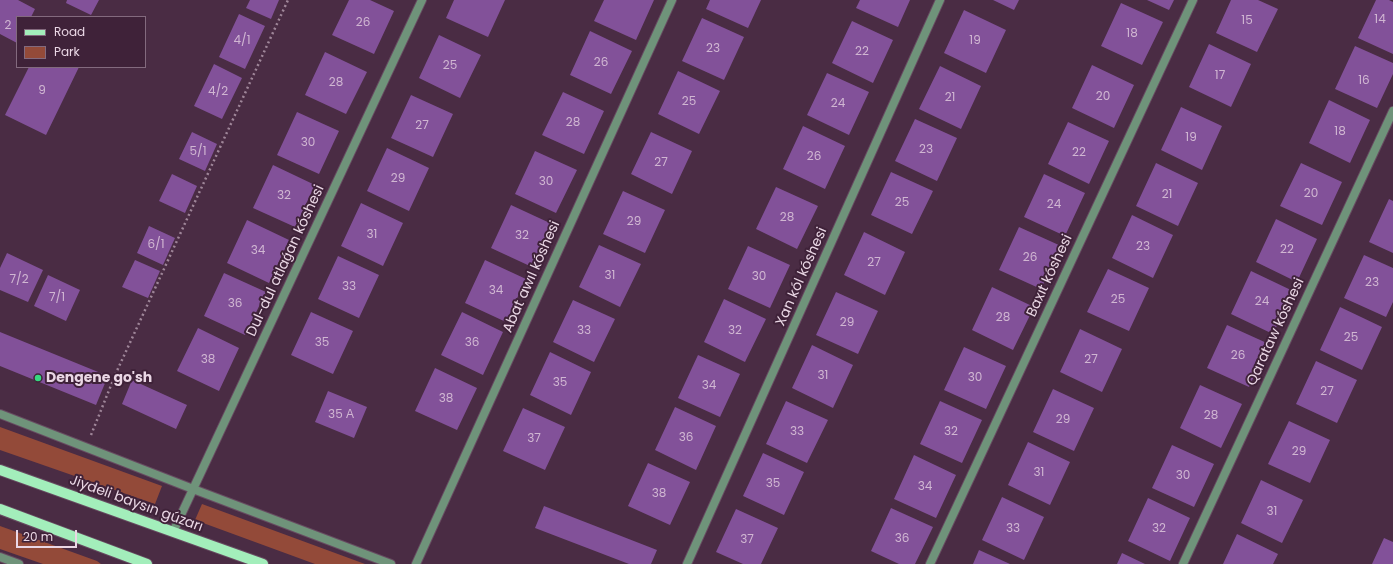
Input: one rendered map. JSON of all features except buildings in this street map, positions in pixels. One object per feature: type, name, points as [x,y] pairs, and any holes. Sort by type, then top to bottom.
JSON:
[{"type":"main road","name":"Jiydeli baysın gúzarı","points":[[0,470],[263,564]]},
{"type":"main road","points":[[0,510],[130,561],[148,564]]},
{"type":"street","name":"Dul-dul atlaǵan kóshesi","points":[[173,532],[422,0]]},
{"type":"street","name":"Abat awıl kóshesi","points":[[416,564],[672,0]]},
{"type":"street","name":"Xan kól kóshesi","points":[[687,564],[940,0]]},
{"type":"street","name":"Baxıt kóshesi","points":[[930,564],[1193,0]]},
{"type":"street","name":"Qarataw kóshesi","points":[[1183,564],[1393,111]]},
{"type":"street","points":[[0,414],[391,564]]},
{"type":"street","points":[[0,557],[19,564]]},
{"type":"path","points":[[86,447],[116,373],[288,0]]},
{"type":"green space","points":[[0,427],[162,486],[155,504],[0,450]]},
{"type":"green space","points":[[202,504],[365,564],[315,564],[195,520]]},
{"type":"green space","points":[[0,526],[97,561],[101,564],[43,564],[0,549]]},
{"type":"place","name":"Dengene go'sh","points":[[38,378]]}]
